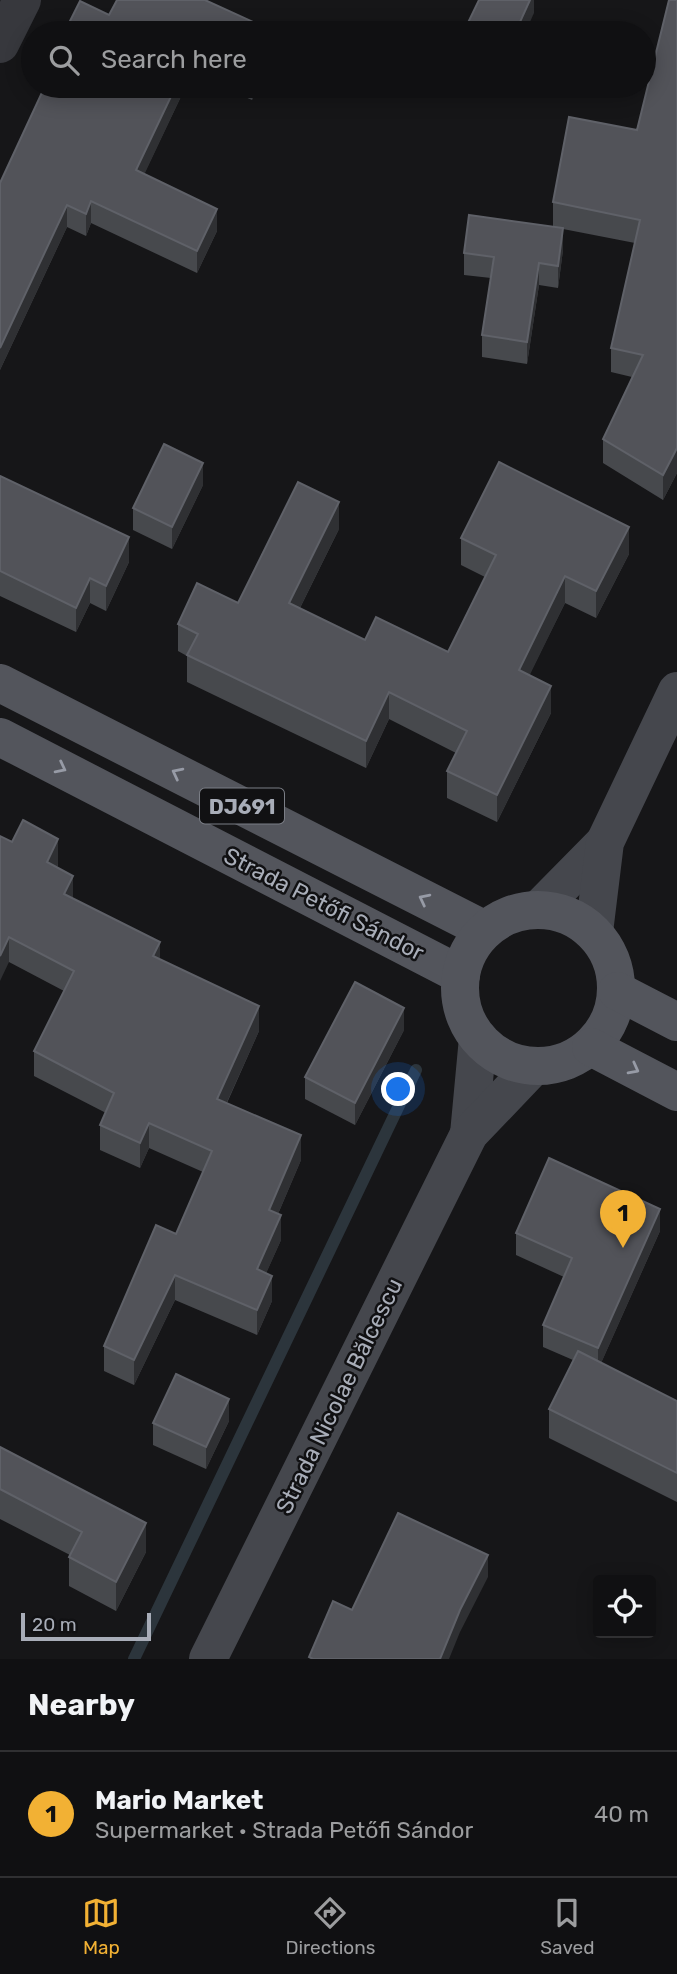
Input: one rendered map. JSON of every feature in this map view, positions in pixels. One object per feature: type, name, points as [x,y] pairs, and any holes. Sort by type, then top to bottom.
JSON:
[{"type":"main road","name":"DJ691","points":[[0,683],[485,930]]},
{"type":"main road","name":"Strada Petőfi Sándor","points":[[0,737],[461,975]]},
{"type":"main road","points":[[539,909],[568,914],[594,932],[612,959],[617,991],[609,1022],[591,1047],[564,1063],[533,1067],[503,1058],[478,1038],[462,1008],[461,975],[469,950],[485,930],[510,914],[539,909]]},
{"type":"main road","points":[[617,991],[677,1023]]},
{"type":"main road","points":[[591,1047],[677,1092]]},
{"type":"street","points":[[0,44],[22,0]]},
{"type":"street","points":[[594,932],[605,842],[677,691]]},
{"type":"street","points":[[539,909],[605,842]]},
{"type":"street","name":"Strada Nicolae Bălcescu","points":[[469,1134],[478,1038]]},
{"type":"street","name":"Strada Nicolae Bălcescu","points":[[208,1659],[469,1134],[533,1067]]},
{"type":"building","points":[[117,0],[205,0],[251,21],[70,21],[80,1],[109,15]]},
{"type":"building","points":[[479,0],[530,0],[520,21],[469,21]]},
{"type":"building","points":[[669,0],[677,0],[677,448],[663,475],[603,439],[643,355],[611,348],[640,220],[553,202],[569,117],[637,130],[645,98],[656,98],[656,53]]},
{"type":"building","points":[[39,98],[170,98],[136,170],[217,209],[197,251],[91,201],[86,214],[67,205],[0,348],[0,183]]},
{"type":"building","points":[[469,215],[563,228],[558,266],[539,263],[527,342],[482,335],[494,257],[464,253]]},
{"type":"building","points":[[164,444],[203,463],[172,527],[133,508]]},
{"type":"building","points":[[499,462],[629,527],[596,591],[565,576],[519,670],[551,686],[497,795],[447,771],[467,731],[389,692],[366,741],[187,655],[198,634],[178,624],[197,583],[238,603],[298,482],[339,502],[289,603],[365,640],[376,617],[448,652],[496,555],[461,538]]},
{"type":"building","points":[[0,476],[129,537],[106,586],[90,578],[76,608],[0,571]]},
{"type":"building","points":[[23,820],[58,839],[47,862],[73,876],[64,894],[160,942],[153,956],[259,1006],[217,1099],[301,1135],[269,1210],[281,1215],[257,1269],[272,1276],[257,1310],[175,1275],[134,1360],[104,1346],[156,1225],[176,1234],[212,1151],[149,1123],[140,1143],[100,1125],[114,1093],[34,1051],[74,971],[9,937],[0,956],[0,836],[12,842]]},
{"type":"building","points":[[355,982],[404,1008],[355,1103],[305,1077]]},
{"type":"building","points":[[549,1158],[660,1209],[598,1348],[543,1325],[572,1258],[516,1233]]},
{"type":"building","points":[[578,1351],[677,1401],[677,1473],[549,1409]]},
{"type":"building","points":[[176,1374],[229,1399],[206,1447],[153,1423]]},
{"type":"building","points":[[0,1447],[146,1523],[116,1582],[69,1557],[82,1532],[0,1489]]},
{"type":"building","points":[[398,1513],[488,1555],[460,1610],[440,1659],[309,1657],[333,1601],[352,1610]]},
{"type":"waterway","points":[[134,1659],[416,1070]]},
{"type":"place","name":"Mario Market","points":[[623,1248]]}]
